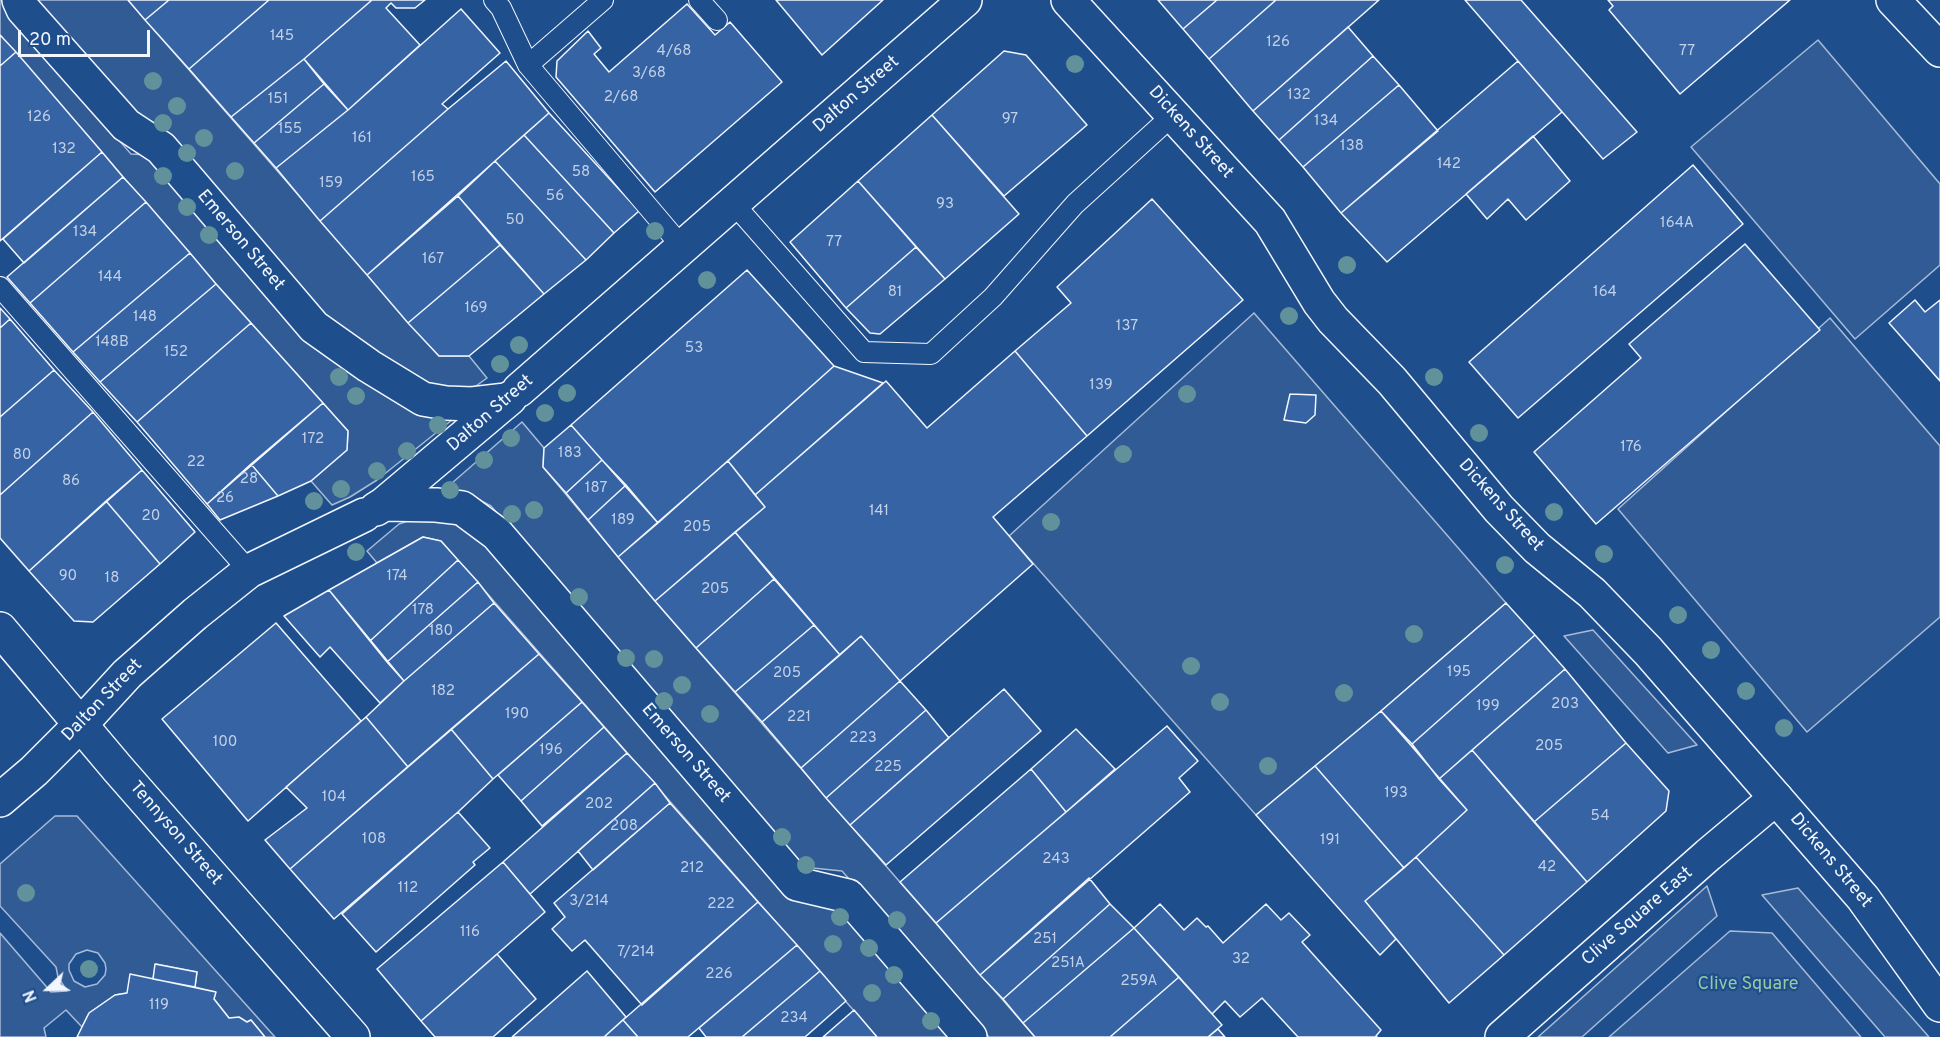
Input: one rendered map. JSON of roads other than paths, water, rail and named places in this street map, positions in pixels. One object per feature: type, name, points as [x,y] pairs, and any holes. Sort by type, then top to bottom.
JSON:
[{"type":"street","name":"Emerson Street","points":[[19,0],[23,9],[126,125],[161,148],[314,327],[369,366],[423,399],[472,404],[513,395]]},
{"type":"street","name":"Dalton Street","points":[[0,800],[34,771],[127,674],[195,614],[249,571],[374,510],[513,395],[965,0]]},
{"type":"street","name":"Dickens Street","points":[[1068,0],[1270,221],[1319,302],[1333,320],[1392,381],[1499,509],[1538,548],[1592,593],[1648,651],[1863,898],[1940,1005]]},
{"type":"street","points":[[1893,0],[1940,50]]},
{"type":"street","name":"Emerson Street","points":[[374,510],[436,505],[462,508],[497,534],[797,884],[848,896],[970,1037]]},
{"type":"street","name":"Tennyson Street","points":[[0,629],[353,1037]]},
{"type":"street","name":"Clive Square East","points":[[1502,1037],[1776,798]]},
{"type":"lane","points":[[494,0],[501,8],[528,65],[683,248]]},
{"type":"lane","points":[[528,65],[603,0]]},
{"type":"lane","points":[[699,0],[717,20]]},
{"type":"lane","points":[[734,204],[864,352],[932,354],[993,297],[1075,204],[1174,114]]},
{"type":"lane","points":[[0,287],[249,571]]},
{"type":"park label","name":"Clive Square","points":[[1748,985]]}]
